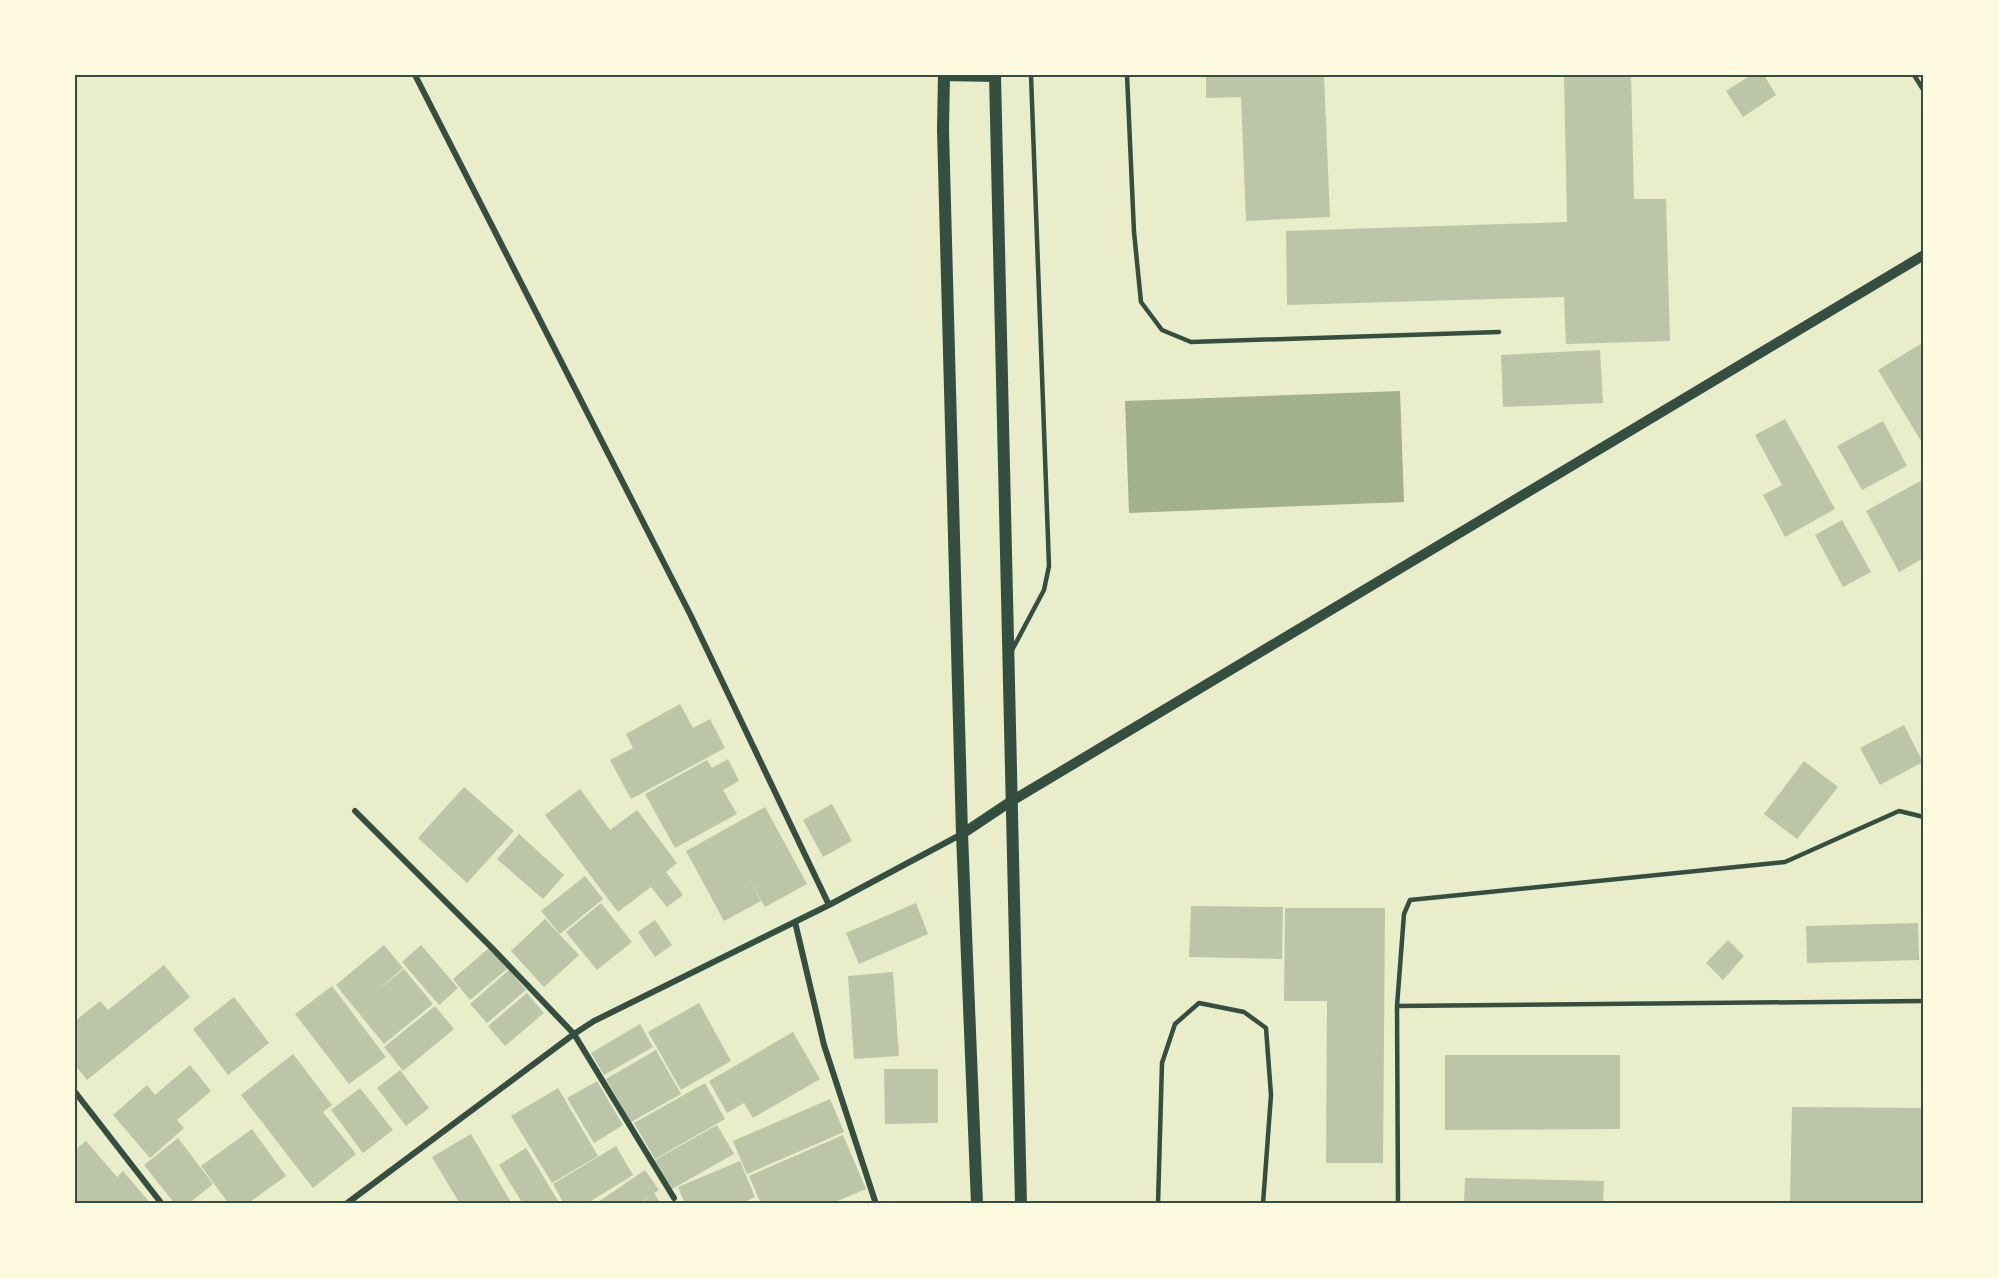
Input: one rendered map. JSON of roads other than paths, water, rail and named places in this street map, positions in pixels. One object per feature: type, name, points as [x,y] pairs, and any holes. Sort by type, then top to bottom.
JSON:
[{"type":"main road","points":[[977,1204],[962,834],[943,130],[944,75],[995,76],[1021,1204]]},
{"type":"street","points":[[415,75],[690,614],[829,905]]},
{"type":"street","points":[[346,1204],[594,1021],[829,905],[962,834],[1011,802],[1924,255]]},
{"type":"street","points":[[355,811],[494,949],[574,1034],[674,1198]]},
{"type":"street","points":[[795,922],[824,1045],[876,1204]]},
{"type":"street","points":[[75,1092],[162,1204]]},
{"type":"lane","points":[[1007,659],[1044,590],[1049,566],[1031,75]]},
{"type":"lane","points":[[1127,75],[1134,232],[1141,302],[1162,330],[1191,342],[1499,332]]},
{"type":"lane","points":[[1914,75],[1924,91]]},
{"type":"lane","points":[[1398,1204],[1397,1006],[1404,914],[1410,900],[1785,862],[1899,811],[1924,817]]},
{"type":"lane","points":[[1397,1006],[1924,1001]]},
{"type":"lane","points":[[1158,1204],[1161,1063],[1175,1024],[1198,1004],[1244,1012],[1266,1028],[1271,1095],[1263,1204]]}]
